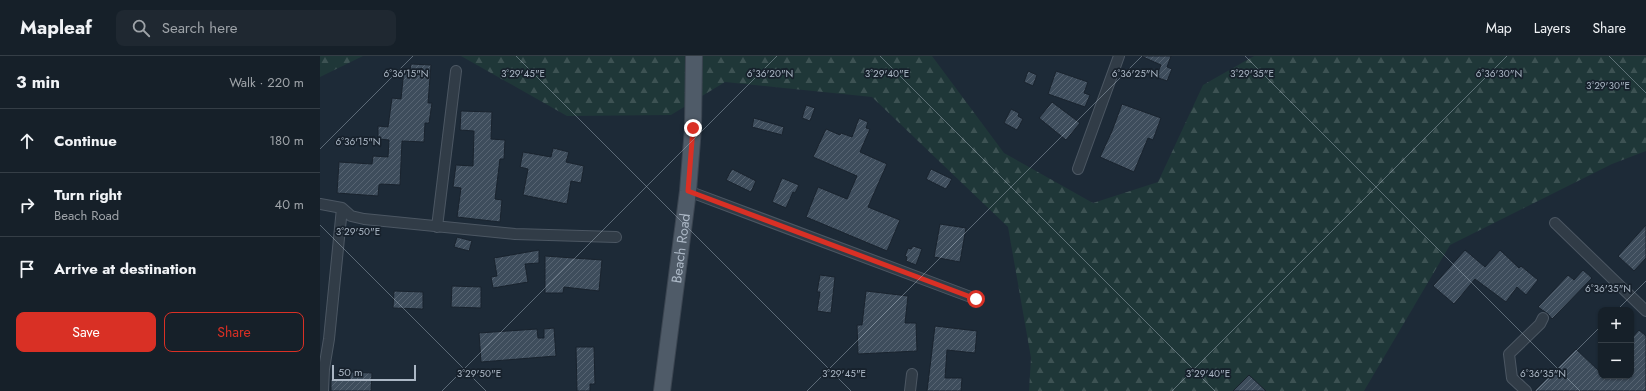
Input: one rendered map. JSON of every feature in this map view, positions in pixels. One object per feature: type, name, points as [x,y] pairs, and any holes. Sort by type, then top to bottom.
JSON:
[{"type":"main road","name":"Beach Road","points":[[662,391],[688,191],[693,128],[694,56]]},
{"type":"street","points":[[1078,169],[1119,56]]},
{"type":"street","points":[[438,227],[456,71]]},
{"type":"street","points":[[688,191],[976,299]]},
{"type":"street","points":[[320,204],[342,208],[351,216],[438,227],[515,234],[616,237]]},
{"type":"street","points":[[322,391],[322,369],[329,339],[342,208]]},
{"type":"street","points":[[1555,223],[1646,311]]},
{"type":"street","points":[[1526,391],[1512,378],[1509,354],[1540,324],[1543,318]]},
{"type":"street","points":[[910,391],[912,374]]},
{"type":"green space","points":[[320,56],[363,56],[320,77]]},
{"type":"green space","points":[[461,56],[932,56],[1004,153],[1093,203],[1158,182],[1203,85],[1254,56],[1646,56],[1646,151],[1612,164],[1450,245],[1364,391],[1029,391],[1031,358],[1008,227],[872,97],[725,82],[671,115],[567,116]]},
{"type":"building","points":[[1141,56],[1171,56],[1167,67],[1172,69],[1167,81],[1156,77],[1161,65]]},
{"type":"building","points":[[411,64],[431,65],[428,103],[432,103],[429,123],[425,123],[424,142],[402,141],[400,185],[379,185],[378,196],[337,193],[339,162],[372,164],[373,156],[388,157],[389,140],[378,139],[378,126],[388,127],[392,98],[401,99],[404,70],[410,71]]},
{"type":"building","points":[[1028,71],[1037,75],[1033,86],[1024,82]]},
{"type":"building","points":[[1056,71],[1088,82],[1084,93],[1090,95],[1085,107],[1048,94]]},
{"type":"building","points":[[1052,102],[1080,123],[1066,140],[1039,118]]},
{"type":"building","points":[[1122,104],[1161,118],[1153,140],[1148,138],[1134,172],[1100,157]]},
{"type":"building","points":[[806,105],[815,108],[810,121],[802,118]]},
{"type":"building","points":[[1011,109],[1019,113],[1018,116],[1023,119],[1017,130],[1004,123]]},
{"type":"building","points":[[461,111],[492,112],[491,139],[505,140],[504,159],[500,159],[495,199],[502,200],[500,222],[457,217],[461,188],[453,187],[456,165],[473,166],[474,131],[460,130]]},
{"type":"building","points":[[754,118],[784,127],[782,135],[752,127]]},
{"type":"building","points":[[859,118],[868,122],[866,128],[870,129],[860,152],[887,164],[868,207],[900,220],[887,251],[806,217],[818,187],[847,199],[857,176],[813,157],[826,129],[840,135],[841,133],[852,137]]},
{"type":"building","points":[[553,148],[569,152],[566,162],[584,166],[581,183],[571,181],[567,204],[523,195],[528,169],[520,167],[523,152],[551,157]]},
{"type":"building","points":[[732,169],[756,181],[751,192],[726,180]]},
{"type":"building","points":[[931,169],[952,179],[946,189],[926,179]]},
{"type":"building","points":[[782,178],[799,185],[795,193],[793,192],[786,208],[772,202]]},
{"type":"building","points":[[940,224],[966,228],[960,262],[934,257]]},
{"type":"building","points":[[1646,225],[1646,258],[1634,271],[1618,256]]},
{"type":"building","points":[[457,237],[472,241],[469,251],[454,247]]},
{"type":"building","points":[[913,246],[922,249],[916,265],[906,261],[907,257],[905,256],[908,248],[911,249]]},
{"type":"building","points":[[539,250],[539,263],[525,264],[528,282],[493,288],[491,277],[497,276],[494,258]]},
{"type":"building","points":[[1465,250],[1485,267],[1500,250],[1519,268],[1521,266],[1538,280],[1526,295],[1517,287],[1506,302],[1475,279],[1454,304],[1433,286]]},
{"type":"building","points":[[545,256],[602,260],[599,291],[564,287],[563,293],[545,293]]},
{"type":"building","points":[[1583,270],[1592,278],[1552,319],[1538,307],[1568,275],[1574,280]]},
{"type":"building","points":[[820,275],[835,277],[831,313],[817,311],[820,292],[817,292]]},
{"type":"building","points":[[452,286],[481,287],[481,308],[451,307]]},
{"type":"building","points":[[394,291],[423,292],[423,309],[393,308]]},
{"type":"building","points":[[866,291],[908,296],[905,323],[916,323],[917,351],[858,354],[857,325],[862,325]]},
{"type":"building","points":[[935,326],[977,331],[975,353],[947,350],[945,378],[962,378],[961,391],[927,391]]},
{"type":"building","points":[[554,328],[556,356],[481,362],[479,333],[537,329],[538,338],[544,338],[544,329]]},
{"type":"building","points":[[1639,330],[1646,336],[1646,391],[1534,391],[1576,349],[1598,370],[1598,379],[1634,379],[1634,336]]},
{"type":"building","points":[[576,347],[594,347],[595,384],[590,384],[590,391],[577,391]]},
{"type":"building","points":[[350,372],[372,373],[371,391],[331,391],[331,379],[350,379]]},
{"type":"building","points":[[1249,375],[1266,391],[1233,391]]},
{"type":"route","points":[[693,128],[688,191],[976,299]]}]
